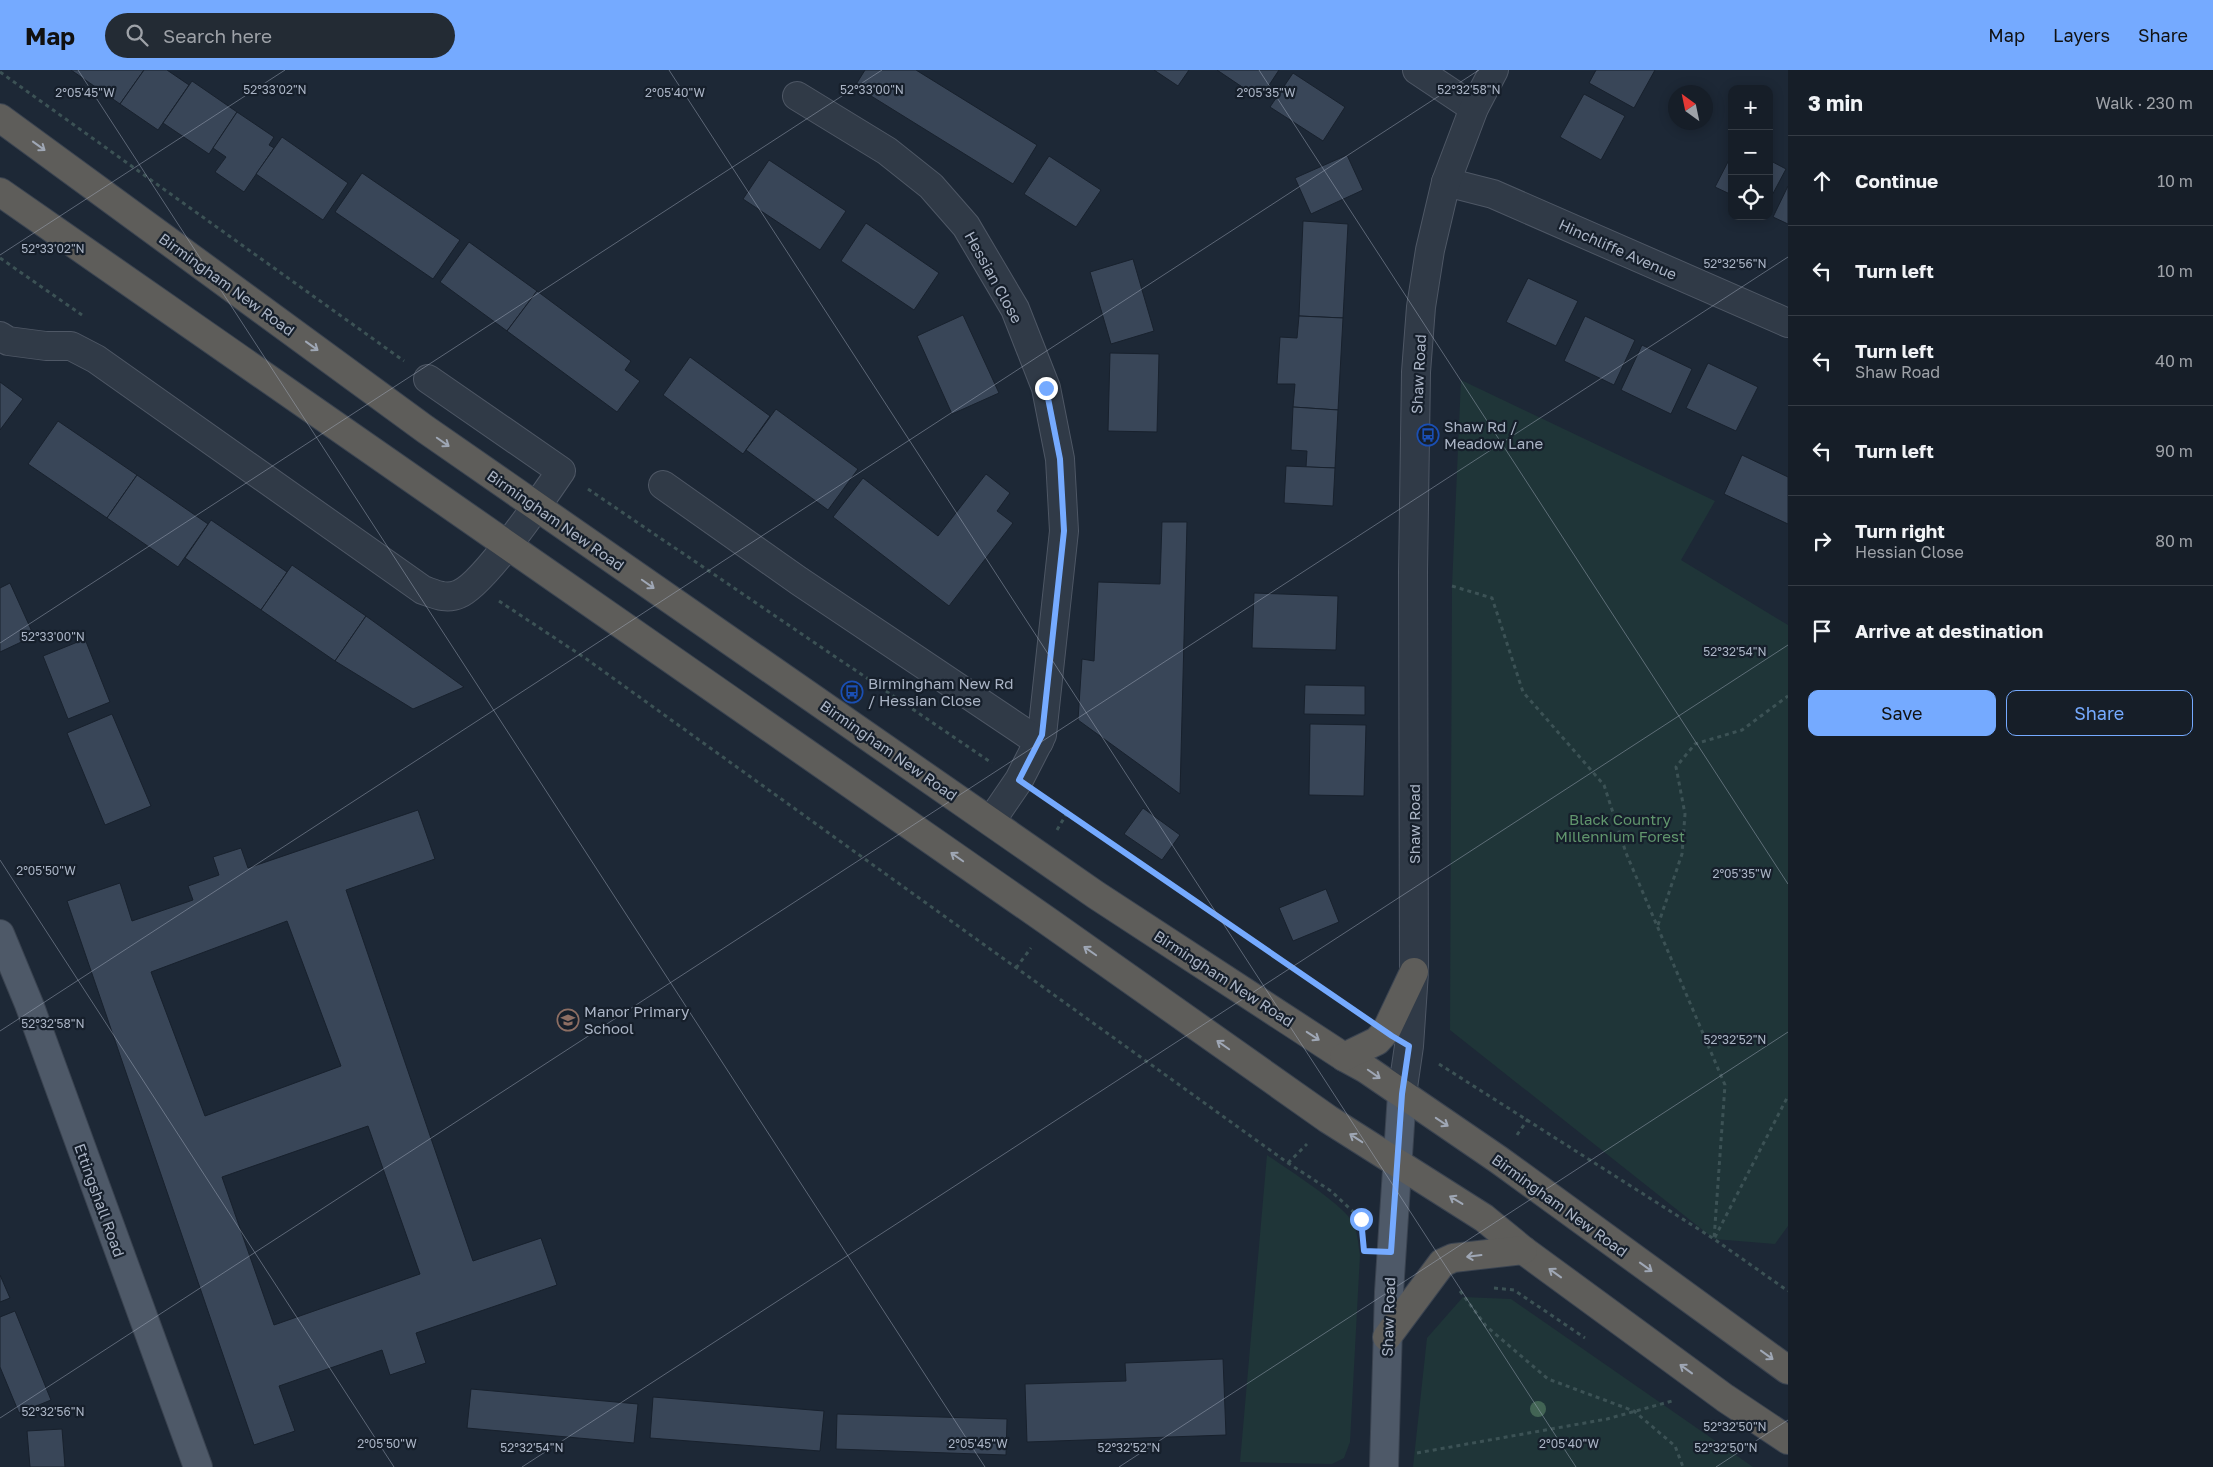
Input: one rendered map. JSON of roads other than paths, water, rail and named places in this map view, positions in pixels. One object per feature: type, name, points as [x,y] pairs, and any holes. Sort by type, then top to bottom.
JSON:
[{"type":"highway","name":"Birmingham New Road","points":[[0,118],[425,429],[1096,895],[1344,1057],[1366,1068],[1499,1160],[1788,1370]]},
{"type":"highway","points":[[0,192],[1049,922],[1328,1119],[1484,1218],[1523,1250],[1725,1398],[1788,1440]]},
{"type":"highway","points":[[1344,1057],[1377,1041],[1386,1031],[1414,972]]},
{"type":"highway","points":[[1387,1337],[1442,1263],[1453,1258],[1523,1250]]},
{"type":"main road","name":"Ettingshall Road","points":[[0,934],[29,1004],[198,1467]]},
{"type":"main road","name":"Shaw Road","points":[[1385,1463],[1387,1337],[1402,1094]]},
{"type":"street","points":[[1417,70],[1474,108]]},
{"type":"street","name":"Shaw Road","points":[[1402,1094],[1409,1046],[1414,972],[1413,572],[1416,372],[1421,307],[1430,250],[1446,182],[1474,108],[1494,70]]},
{"type":"street","name":"Hessian Close","points":[[797,96],[887,151],[931,186],[966,226],[1015,310],[1046,388],[1060,459],[1064,531],[1042,735],[1019,780],[992,821]]},
{"type":"street","name":"Hinchliffe Avenue","points":[[1446,182],[1494,194],[1788,323]]},
{"type":"street","points":[[0,336],[8,341],[46,346],[71,346],[96,359],[423,590],[444,598],[460,594],[474,584],[537,506],[561,471],[428,379]]},
{"type":"street","points":[[663,486],[799,581],[1039,742]]},
{"type":"place","name":"Shaw Rd / Meadow Lane","points":[[1428,435]]},
{"type":"place","name":"Birmingham New Rd / Hessian Close","points":[[852,692]]},
{"type":"place","name":"Manor Primary School","points":[[568,1020]]},
{"type":"park label","name":"Black Country Millennium Forest","points":[[1620,828]]}]
